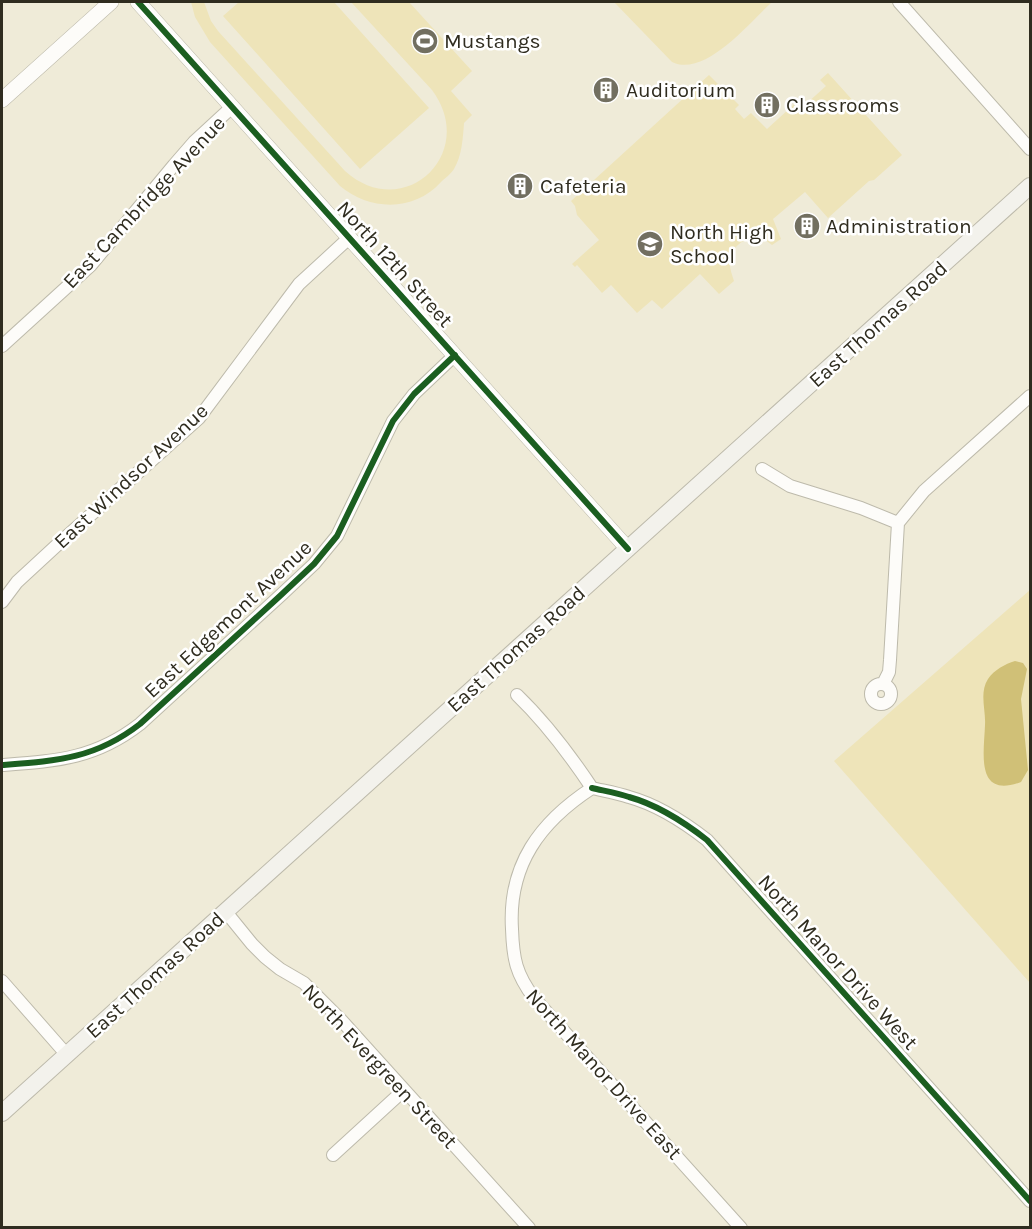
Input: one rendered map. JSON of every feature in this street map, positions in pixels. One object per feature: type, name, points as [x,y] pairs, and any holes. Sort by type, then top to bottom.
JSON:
[{"type":"main road","name":"East Thomas Road","points":[[2,1113],[1030,186]]},
{"type":"street","points":[[2,100],[111,2]]},
{"type":"street","name":"North 12th Street","points":[[138,2],[628,549]]},
{"type":"street","points":[[898,2],[1030,149]]},
{"type":"street","name":"East Cambridge Avenue","points":[[2,346],[91,266],[180,158],[232,107]]},
{"type":"street","name":"East Windsor Avenue","points":[[2,602],[17,582],[199,418],[299,284],[349,237]]},
{"type":"street","name":"East Edgemont Avenue","points":[[2,765],[70,759],[124,736],[149,716],[282,595],[326,550],[341,528],[393,421],[414,394],[455,355]]},
{"type":"street","points":[[883,684],[889,672],[898,523],[924,491],[1030,396]]},
{"type":"street","points":[[762,469],[790,486],[861,508],[898,523]]},
{"type":"street","points":[[517,695],[572,758],[592,788]]},
{"type":"street","name":"North Manor Drive West","points":[[592,788],[630,797],[651,806],[685,823],[707,840],[1030,1201]]},
{"type":"street","name":"North Manor Drive East","points":[[592,788],[574,800],[551,821],[534,843],[523,864],[513,889],[511,913],[514,962],[522,981],[534,998],[741,1227]]},
{"type":"street","name":"North Evergreen Street","points":[[226,912],[265,957],[304,983],[328,1006],[529,1227]]},
{"type":"street","points":[[2,981],[67,1055]]},
{"type":"street","points":[[333,1155],[404,1090]]},
{"type":"shaded area","points":[[191,2],[204,2],[211,21],[218,31],[345,171],[368,185],[390,190],[411,185],[428,174],[441,157],[447,137],[444,114],[432,90],[351,2],[409,2],[472,71],[451,91],[472,115],[464,123],[463,140],[454,169],[430,192],[405,203],[378,204],[352,194],[340,186],[210,42],[195,17]]},
{"type":"shaded area","points":[[239,2],[334,2],[429,108],[360,169],[223,16]]},
{"type":"shaded area","points":[[614,2],[772,2],[726,46],[698,62],[685,65],[672,62]]},
{"type":"shaded area","points":[[828,73],[902,155],[828,218],[805,192],[773,219],[781,239],[772,245],[764,239],[752,238],[737,246],[730,261],[734,281],[719,294],[700,274],[662,309],[652,300],[637,313],[611,285],[602,293],[577,265],[575,267],[572,264],[599,240],[577,215],[571,201],[709,75],[739,105],[735,109],[744,119],[751,113],[767,129],[801,98],[806,104],[826,86],[820,80]]},
{"type":"shaded area","points":[[1030,590],[1030,983],[834,761]]},
{"type":"shaded area","points":[[1015,661],[1023,663],[1027,669],[1021,699],[1028,770],[1021,782],[1006,786],[996,784],[989,779],[985,770],[983,696],[985,684],[990,676]]},
{"type":"cycle path","points":[[138,2],[628,549]]},
{"type":"cycle path","points":[[2,765],[40,762],[91,751],[107,745],[140,724],[314,564],[337,536],[393,421],[414,394],[455,355]]},
{"type":"cycle path","points":[[592,788],[640,800],[660,809],[707,840],[1030,1201]]},
{"type":"place","name":"Mustangs","points":[[425,41]]},
{"type":"place","name":"Auditorium","points":[[606,90]]},
{"type":"place","name":"Classrooms","points":[[767,105]]},
{"type":"place","name":"Cafeteria","points":[[520,186]]},
{"type":"place","name":"Administration","points":[[807,226]]},
{"type":"place","name":"North High School","points":[[650,244]]}]
